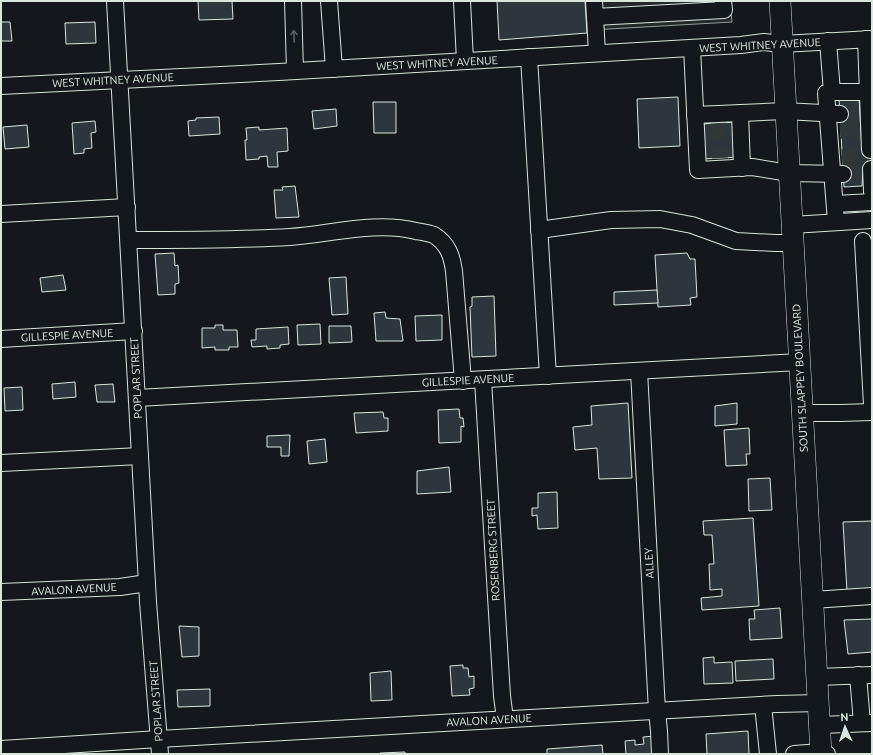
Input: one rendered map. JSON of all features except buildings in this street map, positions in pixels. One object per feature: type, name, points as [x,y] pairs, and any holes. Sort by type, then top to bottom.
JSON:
[{"type":"main road","name":"SOUTH SLAPPEY BOULEVARD","points":[[780,1],[817,677],[823,753]]},
{"type":"street","name":"POPLAR STREET","points":[[116,1],[147,583],[159,746]]},
{"type":"street","points":[[293,1],[296,71]]},
{"type":"street","points":[[329,1],[334,69]]},
{"type":"street","points":[[462,1],[465,61]]},
{"type":"street","points":[[594,1],[597,54]]},
{"type":"street","points":[[595,17],[724,10],[723,1]]},
{"type":"street","name":"WEST WHITNEY AVENUE","points":[[1,86],[597,54],[741,45],[764,42],[782,44],[869,39]]},
{"type":"street","points":[[869,39],[870,92],[865,113],[865,130],[870,150]]},
{"type":"street","points":[[828,41],[832,92]]},
{"type":"street","points":[[692,48],[698,170],[720,164],[789,173],[838,174]]},
{"type":"street","points":[[529,57],[548,376]]},
{"type":"street","points":[[836,222],[835,204],[838,174],[834,114],[826,92],[870,92]]},
{"type":"street","points":[[695,115],[717,118],[740,113],[786,111],[834,114]]},
{"type":"street","points":[[740,113],[742,168]]},
{"type":"street","points":[[868,172],[872,192]]},
{"type":"street","points":[[835,204],[872,202]]},
{"type":"street","points":[[1,214],[127,207]]},
{"type":"street","points":[[539,230],[612,220],[660,219],[692,225],[736,241],[775,243],[792,234],[836,222],[872,220]]},
{"type":"street","points":[[129,240],[291,237],[371,227],[403,228],[433,235],[444,243],[451,254],[454,271],[463,381]]},
{"type":"street","points":[[863,241],[870,330],[872,405]]},
{"type":"street","name":"GILLESPIE AVENUE","points":[[1,339],[134,331]]},
{"type":"street","name":"GILLESPIE AVENUE","points":[[137,398],[800,362]]},
{"type":"street","name":"ALLEY","points":[[639,371],[656,711],[660,754]]},
{"type":"street","name":"ROSENBERG STREET","points":[[483,380],[502,696],[505,719]]},
{"type":"street","points":[[802,413],[872,412]]},
{"type":"street","points":[[1,463],[140,456]]},
{"type":"street","name":"AVALON AVENUE","points":[[1,592],[120,587],[147,583]]},
{"type":"street","points":[[813,600],[872,596]]},
{"type":"street","points":[[817,677],[865,675],[867,723],[820,725]]},
{"type":"street","name":"AVALON AVENUE","points":[[1,749],[159,746],[505,719],[763,704],[819,703]]},
{"type":"street","points":[[763,704],[768,754]]},
{"type":"street","points":[[794,754],[823,753]]},
{"type":"shaded area","points":[[590,1],[730,1],[732,22],[591,30]]},
{"type":"tunnel","points":[[840,114],[860,113]]},
{"type":"tunnel","points":[[718,123],[720,158]]},
{"type":"tunnel","points":[[840,131],[861,130]]},
{"type":"tunnel","points":[[842,157],[871,156]]},
{"type":"tunnel","points":[[843,174],[863,173]]}]
